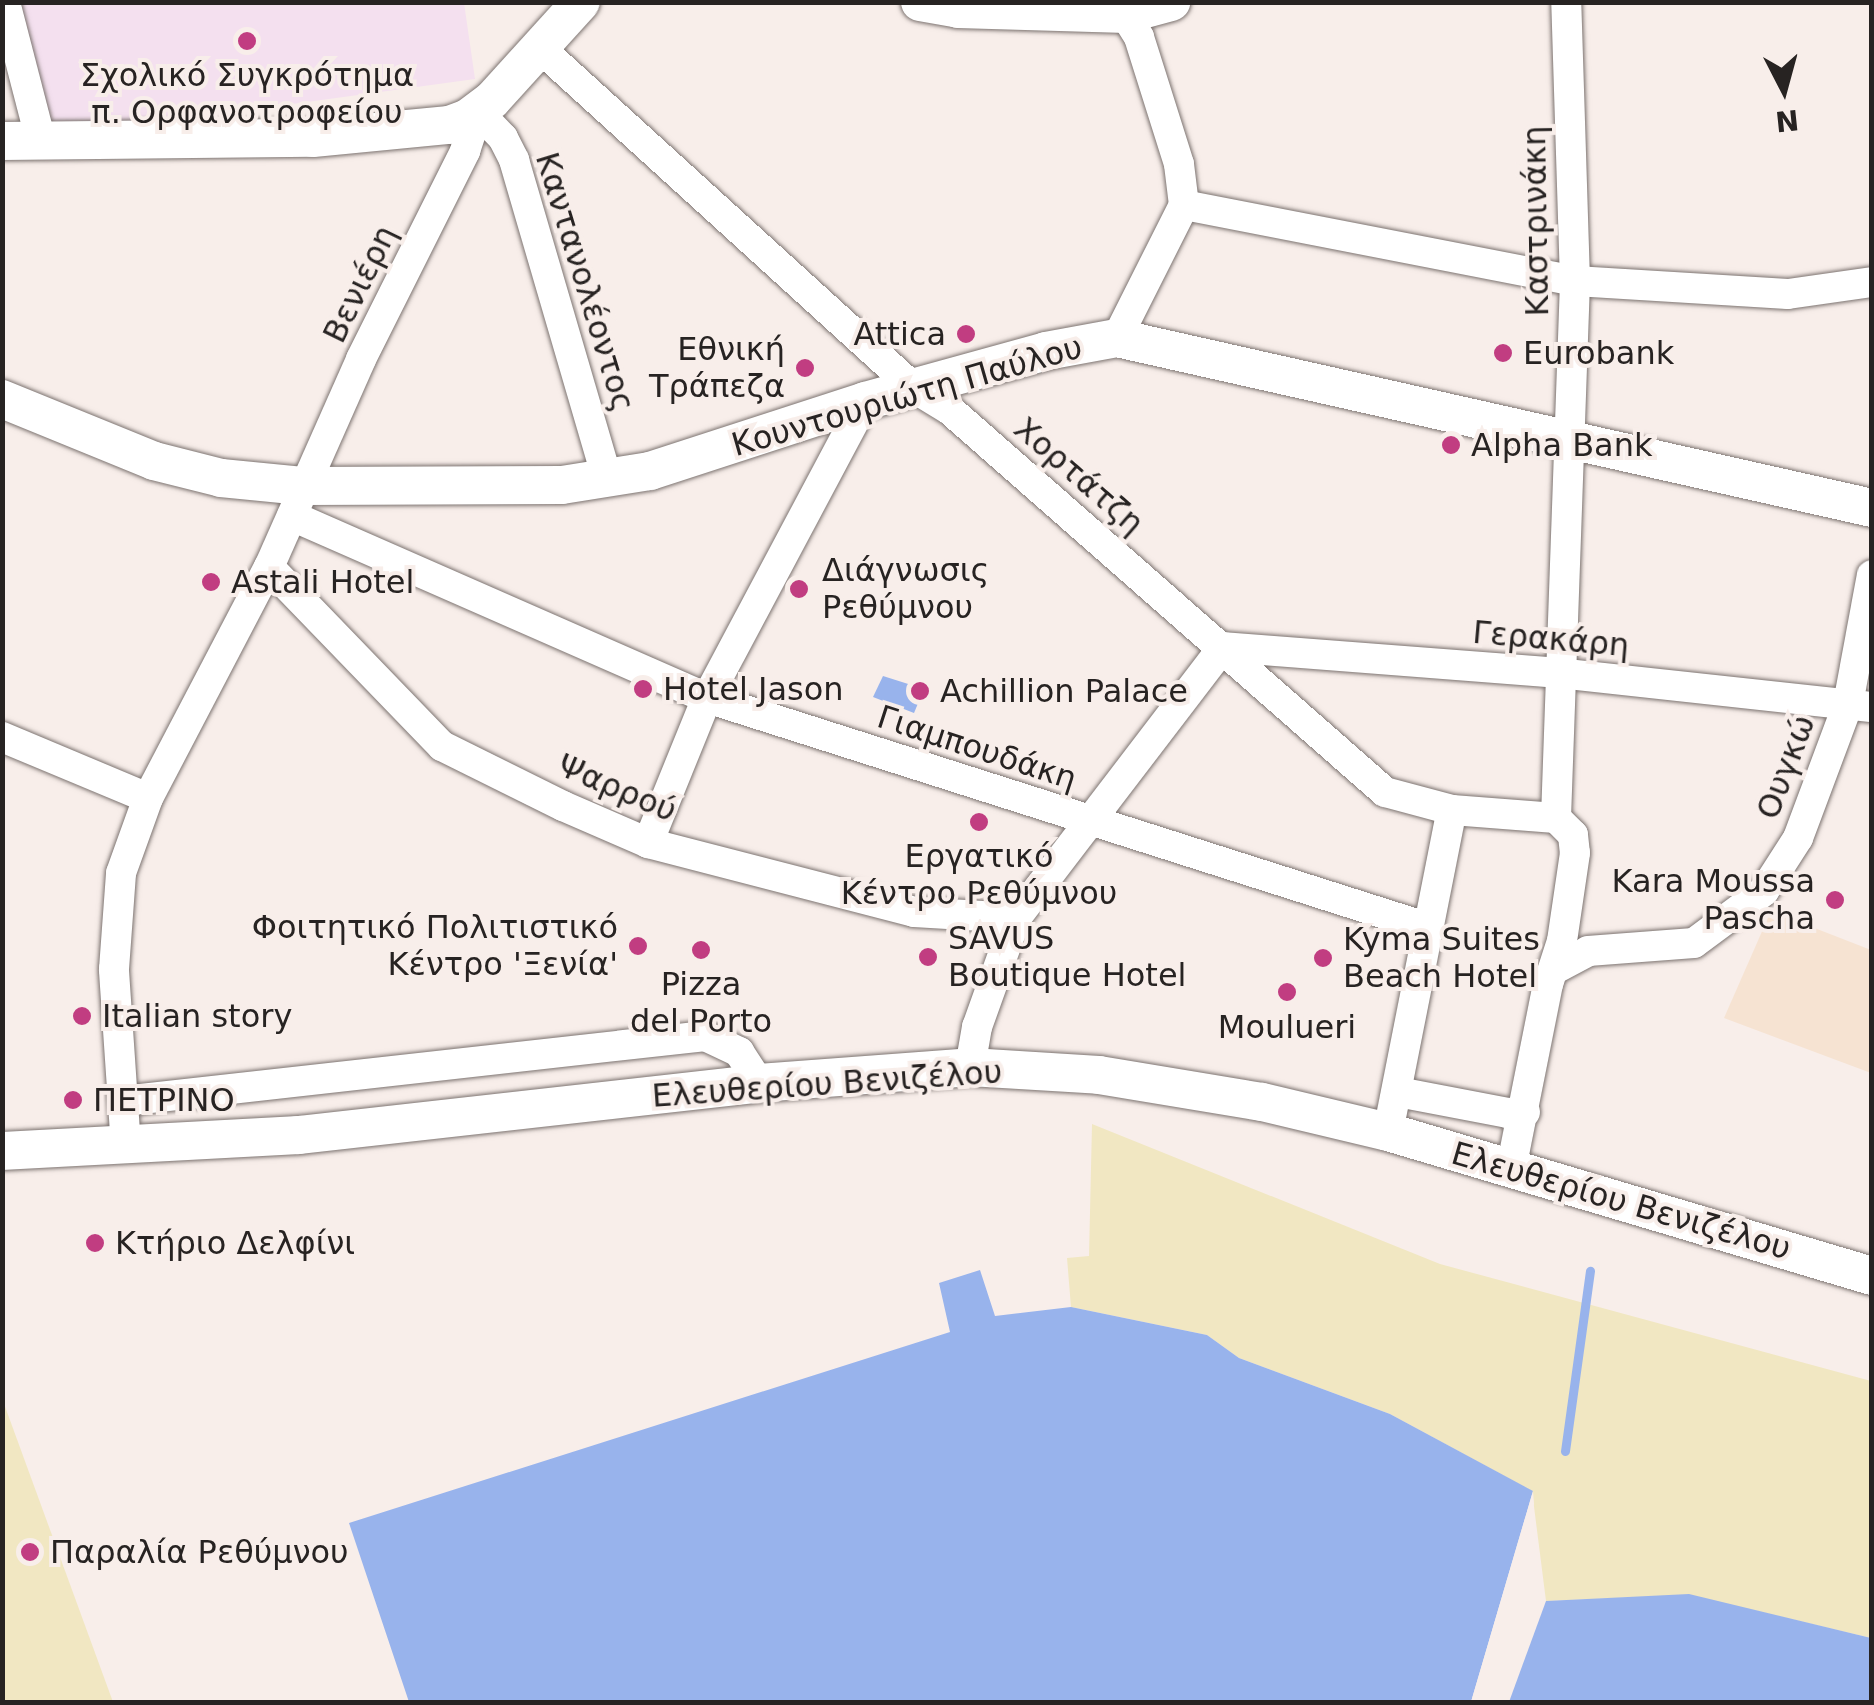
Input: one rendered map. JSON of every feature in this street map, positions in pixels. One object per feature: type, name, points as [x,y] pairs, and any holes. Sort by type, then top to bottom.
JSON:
[{"type":"main road","points":[[2,141],[390,134],[449,125],[478,112],[581,2]]},
{"type":"main road","points":[[920,2],[958,9],[1122,8],[1171,2]]},
{"type":"main road","name":"Κουντουριώτη Παύλου","points":[[2,399],[154,460],[298,501],[608,480],[650,471],[865,400],[1046,351],[1117,338],[1872,508]]},
{"type":"main road","name":"Ελευθερίου Βενιζέλου","points":[[2,1152],[299,1135],[759,1084],[970,1068],[1098,1075],[1262,1102],[1388,1132],[1872,1276]]},
{"type":"street","points":[[4,2],[41,141]]},
{"type":"street","name":"Καστρινάκη","points":[[1556,818],[1558,673],[1575,281],[1566,2]]},
{"type":"street","points":[[1117,338],[1184,205],[1179,164],[1138,37],[1122,8]]},
{"type":"street","name":"Χορτάτζη","points":[[541,49],[914,388],[950,410],[1385,792],[1452,810],[1556,818]]},
{"type":"street","name":"Καντανολέοντος","points":[[478,112],[502,138],[514,160],[608,480]]},
{"type":"street","name":"Βενιέρη","points":[[126,1147],[115,919],[121,873],[148,798],[269,567],[465,151],[478,112]]},
{"type":"street","points":[[1184,205],[1575,281],[1788,294],[1872,282]]},
{"type":"street","points":[[648,843],[707,698],[865,400]]},
{"type":"street","name":"Γιαμπουδάκη","points":[[298,501],[707,698],[1429,928]]},
{"type":"street","name":"Ψαρρού","points":[[269,567],[442,746],[648,843],[914,912],[1016,918]]},
{"type":"street","name":"Ουγκώ","points":[[1553,970],[1588,951],[1694,943],[1764,891],[1798,838],[1860,705],[1872,575]]},
{"type":"street","points":[[970,1068],[977,1027],[1016,918],[1223,647]]},
{"type":"street","name":"Γερακάρη","points":[[1223,647],[1558,673],[1860,705]]},
{"type":"street","points":[[2,737],[148,798]]},
{"type":"street","points":[[1388,1132],[1452,810]]},
{"type":"street","points":[[1511,1169],[1526,1112],[1576,853],[1573,835],[1556,818]]},
{"type":"street","points":[[124,1101],[706,1036],[739,1052],[759,1084]]},
{"type":"street","points":[[1398,1092],[1508,1114],[1526,1112]]},
{"type":"shaded area","name":"Σχολικό Συγκρότημα π. Ορφανοτροφείου","points":[[19,3],[464,3],[475,79],[38,139]]},
{"type":"shaded area","points":[[1771,911],[1871,950],[1871,1073],[1724,1018]]},
{"type":"sand","points":[[1092,1124],[1440,1264],[1871,1381],[1871,1638],[1689,1595],[1546,1601],[1532,1491],[1390,1414],[1239,1358],[1207,1335],[1071,1307],[1067,1258],[1089,1256]]},
{"type":"sand","name":"Παραλία Ρεθύμνου","points":[[3,1401],[113,1702],[3,1702]]},
{"type":"water","points":[[883,676],[924,689],[914,713],[873,697]]},
{"type":"water","points":[[980,1270],[995,1316],[1071,1307],[1207,1335],[1239,1358],[1390,1414],[1533,1491],[1471,1702],[409,1702],[349,1523],[950,1332],[939,1283]]},
{"type":"water","points":[[1689,1594],[1871,1638],[1871,1702],[1509,1702],[1546,1601]]},
{"type":"pier","points":[[1533,1491],[1534,1504],[1477,1702],[1471,1702]]},
{"type":"waterway","points":[[1565,1451],[1590,1271]]},
{"type":"place","name":"Σχολικό Συγκρότημα π. Ορφανοτροφείου","points":[[247,41]]},
{"type":"place","name":"Attica","points":[[966,334]]},
{"type":"place","name":"Eurobank","points":[[1503,353]]},
{"type":"place","name":"Εθνική Τράπεζα","points":[[805,368]]},
{"type":"place","name":"Alpha Bank","points":[[1451,445]]},
{"type":"place","name":"Astali Hotel","points":[[211,582]]},
{"type":"place","name":"Διάγνωσις Ρεθύμνου","points":[[799,589]]},
{"type":"place","name":"Hotel Jason","points":[[643,689]]},
{"type":"place","name":"Achillion Palace","points":[[920,691]]},
{"type":"place","name":"Εργατικό Κέντρο Ρεθύμνου","points":[[979,822]]},
{"type":"place","name":"Kara Moussa Pascha","points":[[1835,900]]},
{"type":"place","name":"Φοιτητικό Πολιτιστικό Κέντρο 'Ξενία'","points":[[638,946]]},
{"type":"place","name":"Pizza del Porto","points":[[701,950]]},
{"type":"place","name":"SAVUS Boutique Hotel","points":[[928,957]]},
{"type":"place","name":"Kyma Suites Beach Hotel","points":[[1323,958]]},
{"type":"place","name":"Moulueri","points":[[1287,992]]},
{"type":"place","name":"Italian story","points":[[82,1016]]},
{"type":"place","name":"ПETPINO","points":[[73,1100]]},
{"type":"place","name":"Κτήριο Δελφίνι","points":[[95,1243]]},
{"type":"place","name":"Παραλία Ρεθύμνου","points":[[30,1552]]}]
